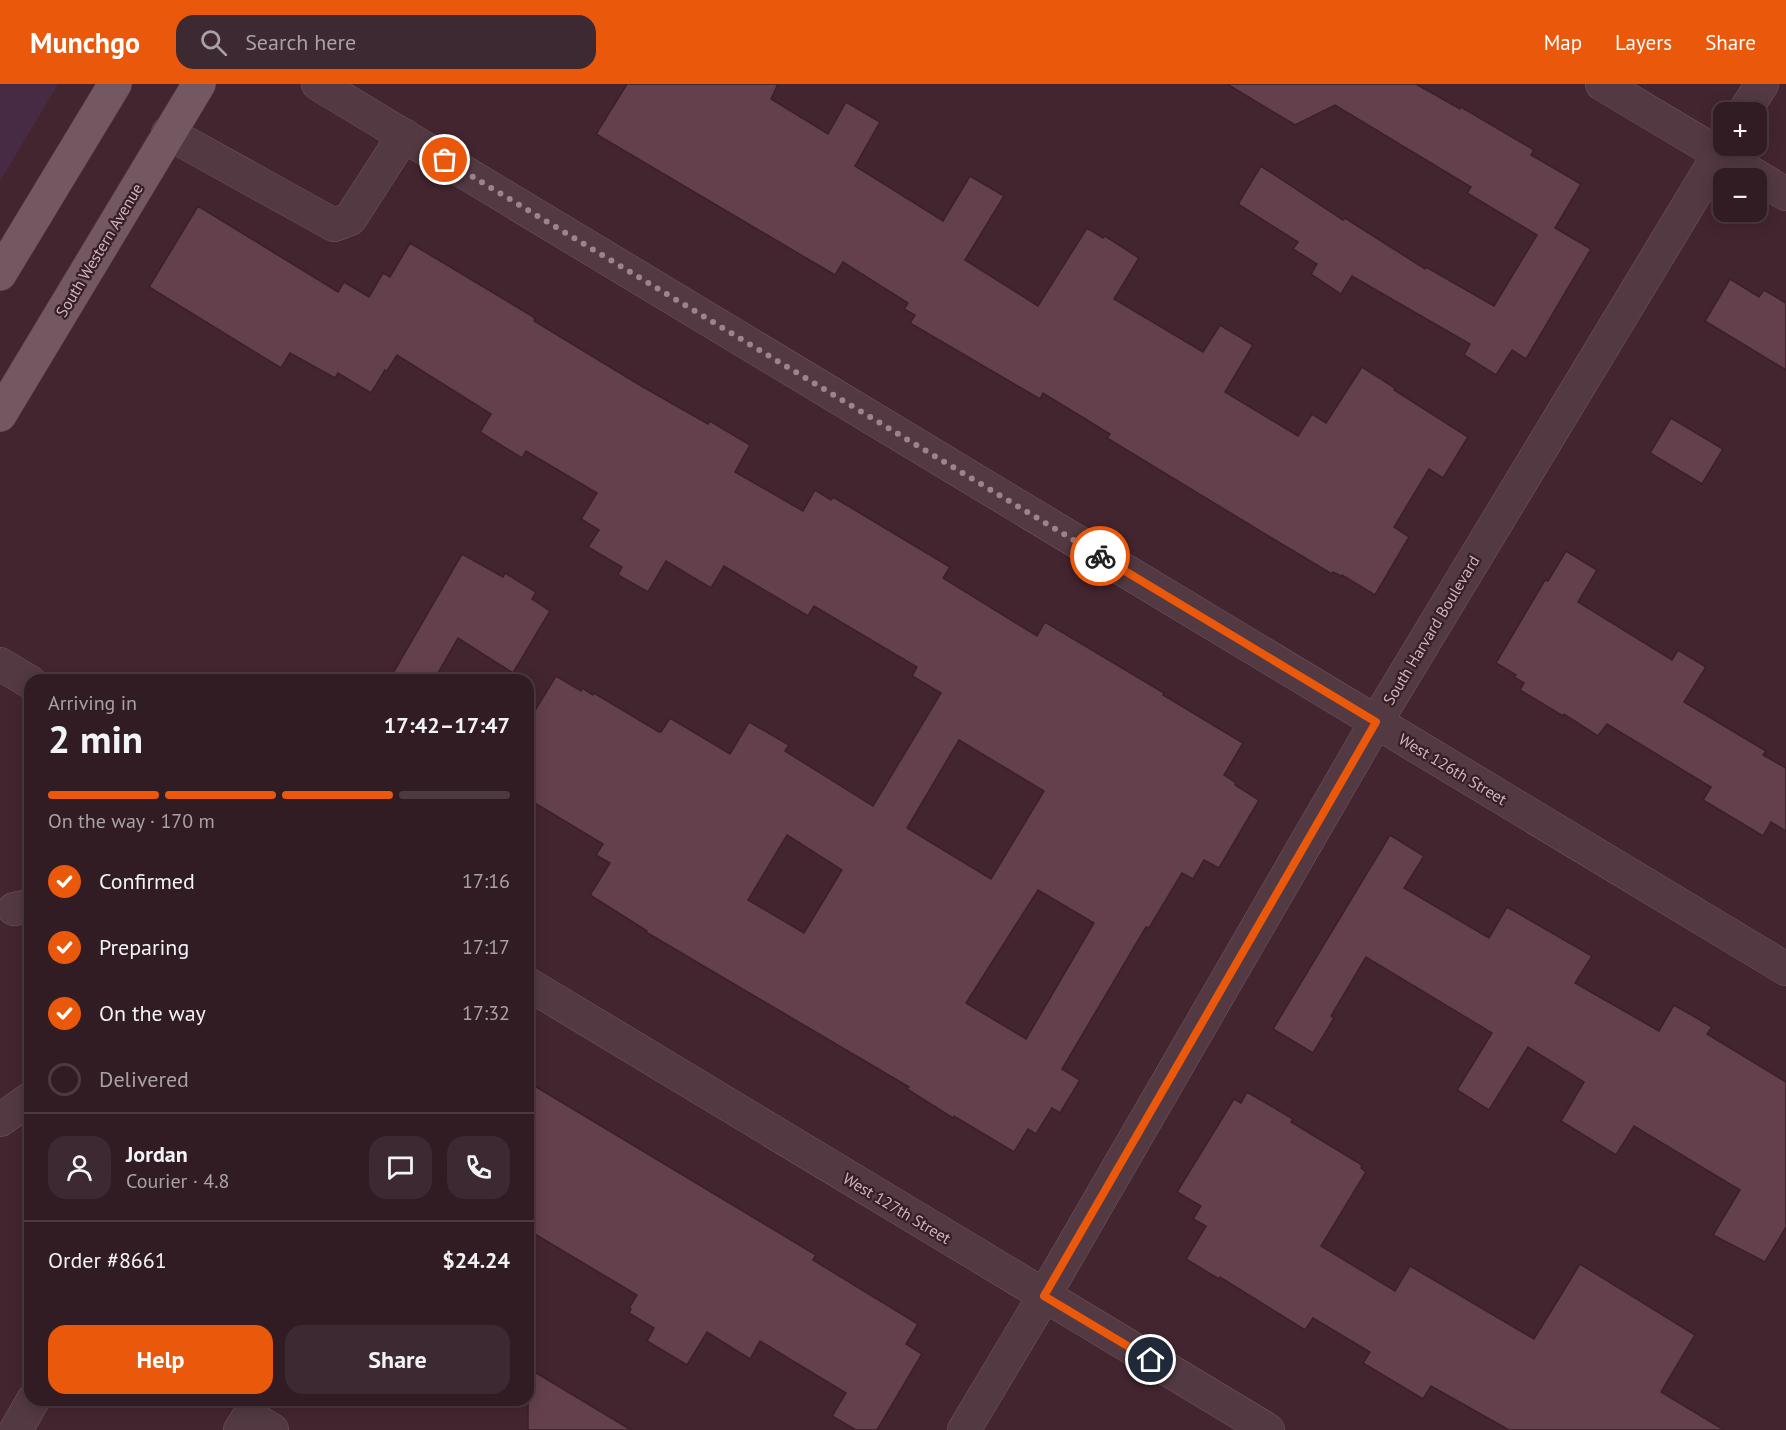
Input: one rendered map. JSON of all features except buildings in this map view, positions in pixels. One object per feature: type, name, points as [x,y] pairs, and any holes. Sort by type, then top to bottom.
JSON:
[{"type":"main road","points":[[0,274],[115,84]]},
{"type":"main road","name":"South Western Avenue","points":[[0,415],[199,84]]},
{"type":"street","name":"West 126th Street","points":[[318,84],[1786,969]]},
{"type":"street","points":[[1602,84],[1713,145]]},
{"type":"street","points":[[1750,102],[1762,84]]},
{"type":"street","points":[[168,133],[334,225],[350,219],[404,135]]},
{"type":"street","name":"South Harvard Boulevard","points":[[964,1430],[1376,722],[1718,156]]},
{"type":"street","points":[[1731,156],[1786,194]]},
{"type":"street","points":[[0,664],[24,678]]},
{"type":"street","name":"West 127th Street","points":[[534,988],[1268,1430]]},
{"type":"street","points":[[0,1120],[24,1103]]},
{"type":"street","points":[[16,1430],[30,1406]]},
{"type":"street","points":[[240,1430],[249,1416],[273,1430]]},
{"type":"shaded area","points":[[0,84],[58,84],[0,181]]},
{"type":"way so far","points":[[445,160],[1100,556]]},
{"type":"route","points":[[1100,556],[1376,722],[1044,1296],[1151,1360]]}]
